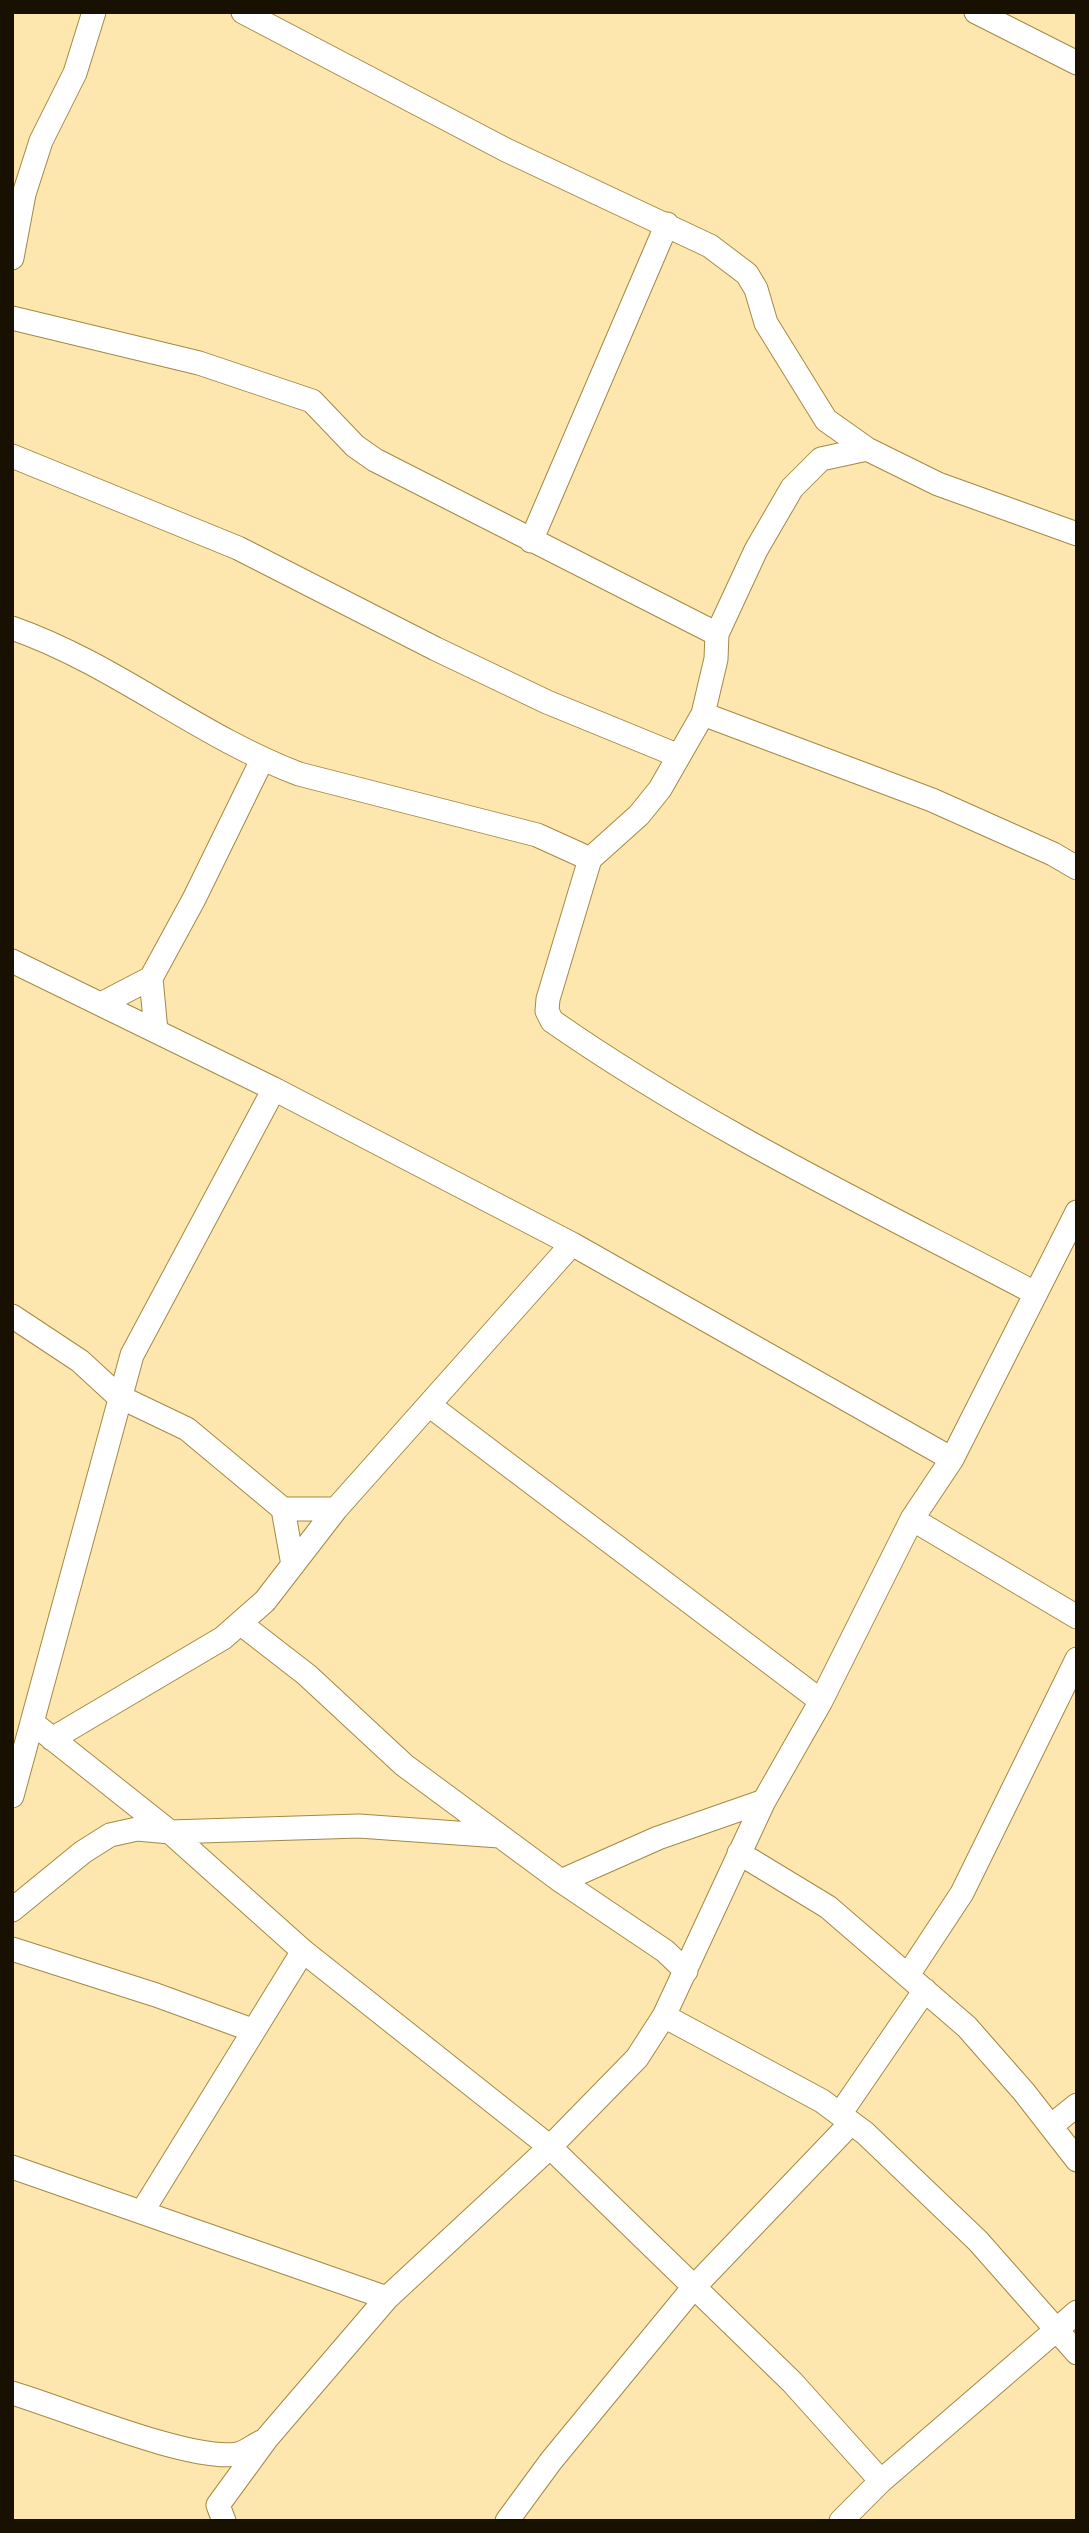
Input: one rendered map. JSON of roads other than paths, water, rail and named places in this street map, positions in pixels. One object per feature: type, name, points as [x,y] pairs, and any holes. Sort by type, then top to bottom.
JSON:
[{"type":"street","points":[[12,258],[24,194],[41,141],[75,73],[94,12]]},
{"type":"street","points":[[243,12],[506,150],[710,246],[747,274],[766,323],[826,419],[867,449],[938,484],[1077,534]]},
{"type":"street","points":[[976,12],[1017,21],[1077,63]]},
{"type":"street","points":[[531,541],[667,224]]},
{"type":"street","points":[[12,318],[199,363],[312,401],[355,446],[375,460],[717,634]]},
{"type":"street","points":[[867,449],[821,459],[792,488],[756,550],[717,634],[716,659],[703,715],[639,815],[590,859],[548,999],[547,1011],[552,1021],[688,1108],[1035,1293]]},
{"type":"street","points":[[12,456],[238,548],[547,702],[679,756]]},
{"type":"street","points":[[12,628],[98,665],[218,738],[262,760],[299,774],[537,835],[590,859]]},
{"type":"street","points":[[703,715],[932,800],[1053,853],[1077,868]]},
{"type":"street","points":[[156,1031],[151,978],[194,899],[262,760]]},
{"type":"street","points":[[12,961],[274,1089],[572,1244],[952,1459]]},
{"type":"street","points":[[101,1004],[151,978]]},
{"type":"street","points":[[12,1796],[43,1731],[118,1396],[132,1354],[274,1089]]},
{"type":"street","points":[[224,2521],[218,2505],[232,2485],[267,2438],[387,2298],[550,2147],[611,2088],[637,2058],[664,2016],[764,1801],[821,1701],[912,1519],[952,1459],[1077,1212]]},
{"type":"street","points":[[43,1731],[187,1661],[223,1638],[265,1601],[336,1508],[572,1244]]},
{"type":"street","points":[[12,1316],[80,1361],[118,1396],[187,1429],[283,1509],[293,1565]]},
{"type":"street","points":[[429,1405],[821,1701]]},
{"type":"street","points":[[283,1509],[336,1508]]},
{"type":"street","points":[[912,1519],[1077,1617]]},
{"type":"street","points":[[240,1623],[307,1675],[404,1765],[561,1881],[665,1951],[686,1971]]},
{"type":"street","points":[[507,2521],[551,2461],[694,2287],[845,2119],[917,1982],[934,1940],[962,1894],[1077,1659]]},
{"type":"street","points":[[43,1731],[170,1832],[303,1951],[550,2147],[792,2382],[881,2481]]},
{"type":"street","points":[[561,1881],[659,1838],[764,1801]]},
{"type":"street","points":[[12,1909],[83,1852],[110,1835],[137,1829],[170,1832],[359,1826],[499,1836]]},
{"type":"street","points":[[739,1853],[828,1907],[967,2027],[1077,2160]]},
{"type":"street","points":[[12,1949],[156,1995],[252,2030]]},
{"type":"street","points":[[142,2212],[303,1951]]},
{"type":"street","points":[[664,2016],[822,2101],[845,2119],[978,2241],[1058,2328],[1077,2353]]},
{"type":"street","points":[[1051,2126],[1077,2105]]},
{"type":"street","points":[[12,2167],[387,2298]]},
{"type":"street","points":[[841,2521],[881,2481],[1077,2312]]},
{"type":"street","points":[[12,2393],[162,2443],[198,2452],[238,2454],[267,2438]]},
{"type":"street","points":[[198,2452],[232,2485]]}]
